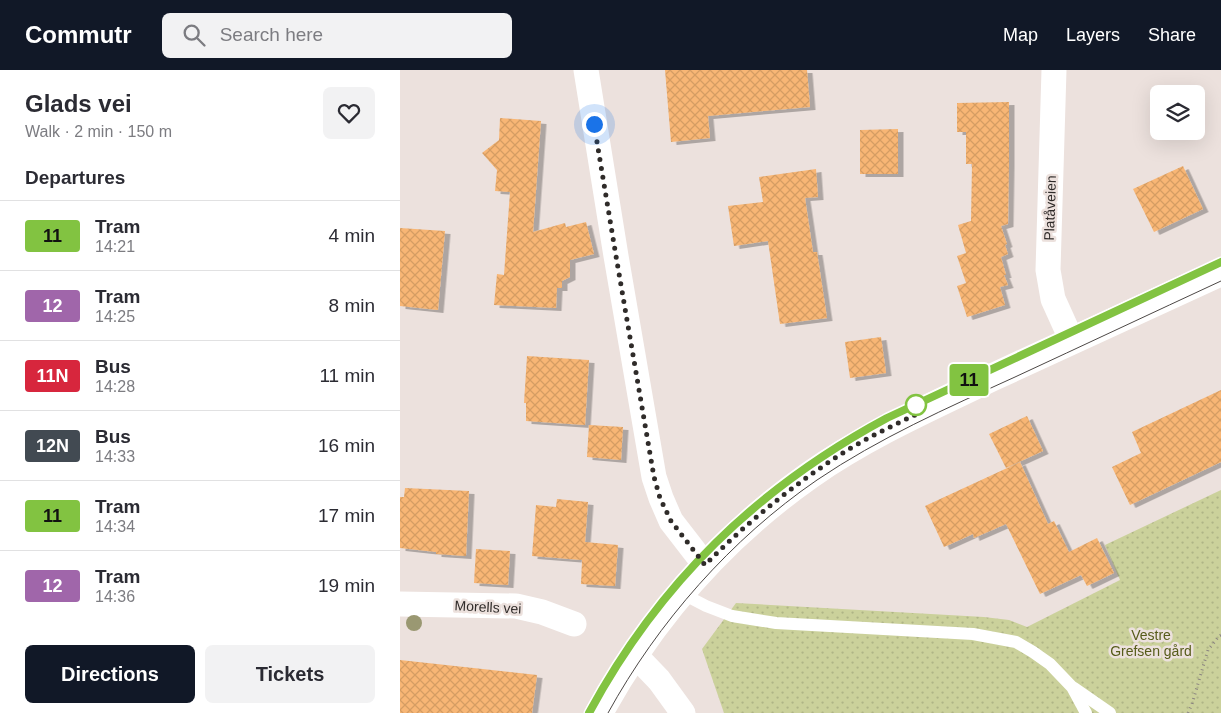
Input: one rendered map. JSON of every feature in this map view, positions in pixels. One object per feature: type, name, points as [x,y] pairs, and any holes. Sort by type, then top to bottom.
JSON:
[{"type":"main road","points":[[599,713],[634,654],[705,565],[739,532],[810,475],[851,448],[892,426],[1221,272]]},
{"type":"street","points":[[586,70],[654,477],[660,498],[671,521],[705,565]]},
{"type":"street","name":"Platåveien","points":[[1054,70],[1048,270],[1053,299],[1072,341]]},
{"type":"street","name":"Morells vei","points":[[400,604],[516,606],[542,612],[574,624]]},
{"type":"street","points":[[634,654],[659,680],[683,713]]},
{"type":"lane","points":[[681,593],[706,606],[732,616],[767,622],[973,634],[1016,642],[1050,664],[1072,687],[1110,713]]},
{"type":"lane","points":[[1072,687],[1086,713]]},
{"type":"path","points":[[1188,713],[1208,650],[1221,635]]},
{"type":"green space","name":"Vestre Grefsen gård","points":[[1221,490],[1221,713],[724,713],[702,649],[736,603],[984,617],[1009,620],[1027,627],[1120,580],[1105,545]]},
{"type":"building","points":[[665,70],[807,70],[810,107],[708,116],[710,138],[671,142]]},
{"type":"building","points":[[1009,102],[1008,224],[1001,226],[1008,254],[1001,257],[1008,285],[1000,287],[1005,305],[967,317],[957,286],[966,283],[957,256],[966,253],[958,225],[971,221],[972,164],[966,164],[966,132],[957,132],[957,103]]},
{"type":"building","points":[[500,118],[541,121],[533,232],[565,223],[566,227],[586,222],[594,254],[570,260],[570,277],[562,281],[562,288],[557,288],[556,308],[494,305],[497,274],[504,275],[510,192],[495,191],[497,170],[482,153],[499,140]]},
{"type":"building","points":[[898,129],[898,174],[860,174],[860,130]]},
{"type":"building","points":[[1183,166],[1203,209],[1154,232],[1133,189]]},
{"type":"building","points":[[816,169],[818,197],[805,198],[813,252],[817,252],[827,318],[780,324],[768,241],[734,246],[728,206],[763,202],[759,177]]},
{"type":"building","points":[[400,228],[445,231],[438,310],[400,306]]},
{"type":"building","points":[[881,337],[886,373],[850,378],[845,342]]},
{"type":"building","points":[[527,356],[589,360],[585,425],[526,421],[526,403],[524,403]]},
{"type":"building","points":[[1221,390],[1221,462],[1130,505],[1112,467],[1141,453],[1132,432]]},
{"type":"building","points":[[1027,416],[1043,451],[1006,468],[989,434]]},
{"type":"building","points":[[589,425],[623,427],[621,460],[587,457]]},
{"type":"building","points":[[1020,462],[1048,524],[1054,521],[1069,552],[1097,538],[1114,573],[1087,586],[1081,575],[1040,594],[1006,524],[974,538],[973,534],[944,547],[925,506]]},
{"type":"building","points":[[405,488],[469,491],[466,556],[436,554],[436,552],[400,548],[400,497],[404,497]]},
{"type":"building","points":[[557,499],[588,502],[585,542],[618,545],[615,586],[581,584],[582,560],[532,556],[536,505],[556,507]]},
{"type":"building","points":[[476,549],[510,551],[508,585],[474,583]]},
{"type":"building","points":[[400,660],[537,675],[532,713],[400,713]]},
{"type":"tram line","points":[[589,713],[617,666],[647,622],[680,581],[716,543],[754,508],[795,475],[840,445],[887,418],[1221,262]]},
{"type":"tram line","name":"11","points":[[589,713],[632,641],[694,565],[762,500],[806,467],[860,432],[887,418],[1221,262]]},
{"type":"tram line","points":[[608,713],[650,646],[699,584],[755,528],[817,480],[914,424],[1221,281]]},
{"type":"route","points":[[594,124],[654,477],[660,498],[671,521],[705,565],[745,526],[810,475],[851,448],[917,414],[916,405]]}]
